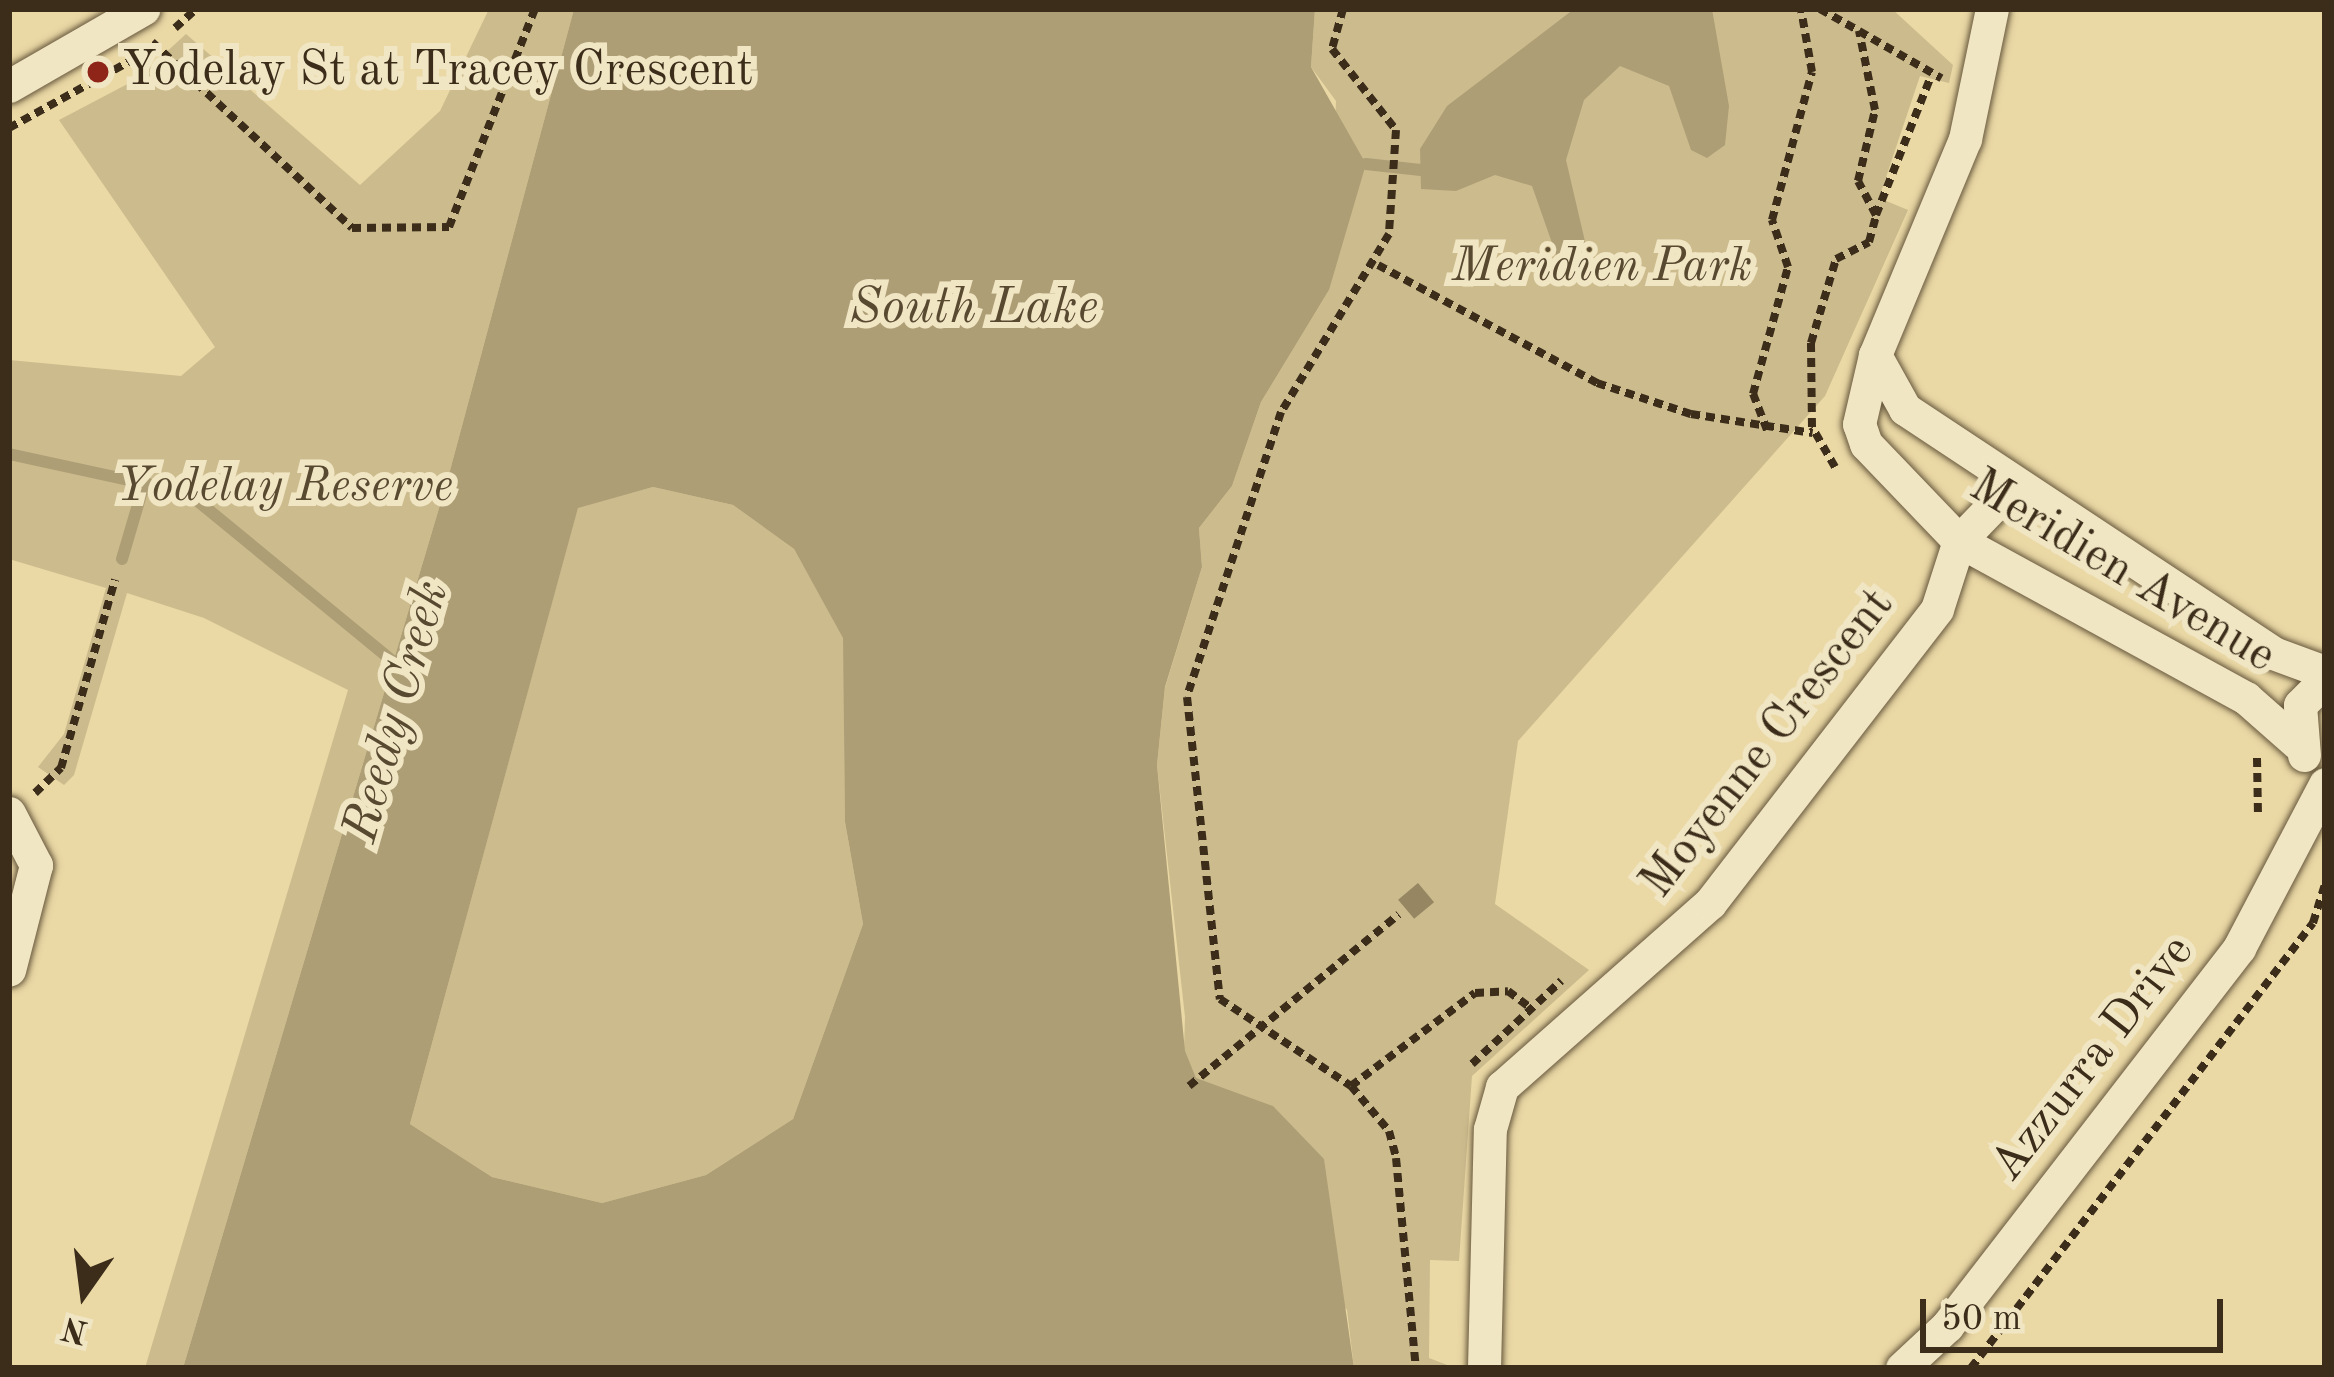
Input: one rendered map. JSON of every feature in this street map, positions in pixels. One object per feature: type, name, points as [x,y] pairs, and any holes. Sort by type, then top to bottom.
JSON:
[{"type":"street","name":"Meridien Avenue","points":[[1992,9],[1966,139],[1875,355],[1859,424],[1866,444],[1959,541],[2246,698],[2297,743],[2325,781]]},
{"type":"street","points":[[9,86],[136,15]]},
{"type":"street","name":"Meridien Avenue","points":[[1875,355],[1906,409],[2288,662],[2325,676]]},
{"type":"street","name":"Moyenne Crescent","points":[[1484,1368],[1490,1130],[1502,1087],[1710,903],[1937,609],[1959,541],[2015,483]]},
{"type":"street","points":[[2297,743],[2300,705],[2325,676]]},
{"type":"street","name":"Azzurra Drive","points":[[1902,1368],[2239,949],[2325,781]]},
{"type":"street","points":[[9,970],[35,866],[11,814]]},
{"type":"path","points":[[136,15],[352,228],[449,227],[535,9]]},
{"type":"path","points":[[1343,9],[1332,49],[1396,130],[1393,201],[1378,265],[1281,412],[1187,697],[1220,999],[1351,1086],[1389,1130],[1396,1158],[1416,1368]]},
{"type":"path","points":[[1767,431],[1753,394],[1761,343],[1788,267],[1772,220],[1811,72],[1802,9]]},
{"type":"path","points":[[1820,9],[1933,76],[1869,242],[1837,259],[1811,343],[1814,434],[1844,476]]},
{"type":"path","points":[[1859,31],[1875,110],[1858,181],[1876,215]]},
{"type":"path","points":[[1378,265],[1597,383],[1767,431],[1814,434]]},
{"type":"path","points":[[11,814],[61,767],[115,580]]},
{"type":"path","points":[[1971,1368],[2313,923],[2325,884]]},
{"type":"path","points":[[1189,1085],[1399,914]]},
{"type":"path","points":[[1466,1074],[1528,1006],[1584,964]]},
{"type":"path","points":[[1351,1086],[1475,993],[1508,991],[1528,1006]]},
{"type":"green space","name":"Yodelay Reserve","points":[[489,9],[574,9],[448,478],[183,1368],[145,1368],[348,690],[204,618],[127,593],[74,775],[64,785],[38,767],[64,734],[106,588],[9,559],[9,360],[181,376],[215,347],[59,120],[137,79],[186,34],[360,185],[440,111]]},
{"type":"green space","name":"Meridien Park","points":[[1315,9],[1892,9],[1953,65],[1949,83],[1920,76],[1879,198],[1908,210],[1825,396],[1518,741],[1495,904],[1589,970],[1472,1076],[1459,1261],[1430,1260],[1429,1358],[1455,1368],[1354,1368],[1347,1310],[1182,1111],[1185,1017],[1157,765],[1165,688],[1202,567],[1199,528],[1232,486],[1261,402],[1329,290],[1336,101],[1311,67]]},
{"type":"green space","points":[[653,487],[733,505],[794,549],[844,638],[845,822],[863,924],[793,1119],[706,1175],[602,1203],[492,1177],[410,1124],[578,507]]},
{"type":"water","name":"South Lake","points":[[574,9],[1315,9],[1311,67],[1366,164],[1329,290],[1261,402],[1232,486],[1199,528],[1202,567],[1165,687],[1157,765],[1185,1051],[1196,1078],[1273,1106],[1324,1159],[1354,1368],[183,1368],[448,478]],"holes":[[[653,487],[733,505],[794,549],[843,638],[845,822],[863,924],[793,1119],[706,1175],[602,1203],[492,1177],[410,1124],[578,508]]]},
{"type":"water","points":[[1574,9],[1712,9],[1729,106],[1725,145],[1707,158],[1691,150],[1669,86],[1620,66],[1584,100],[1566,160],[1587,250],[1558,260],[1532,186],[1495,175],[1456,191],[1421,189],[1420,149],[1447,106]]},
{"type":"building","points":[[1418,883],[1434,902],[1414,919],[1398,900]]},
{"type":"waterway","points":[[1366,164],[1421,170]]},
{"type":"waterway","name":"Reedy Creek","points":[[9,454],[188,493],[402,669]]},
{"type":"waterway","points":[[122,559],[145,481]]},
{"type":"place","name":"Yodelay St at Tracey Crescent","points":[[98,72]]}]
